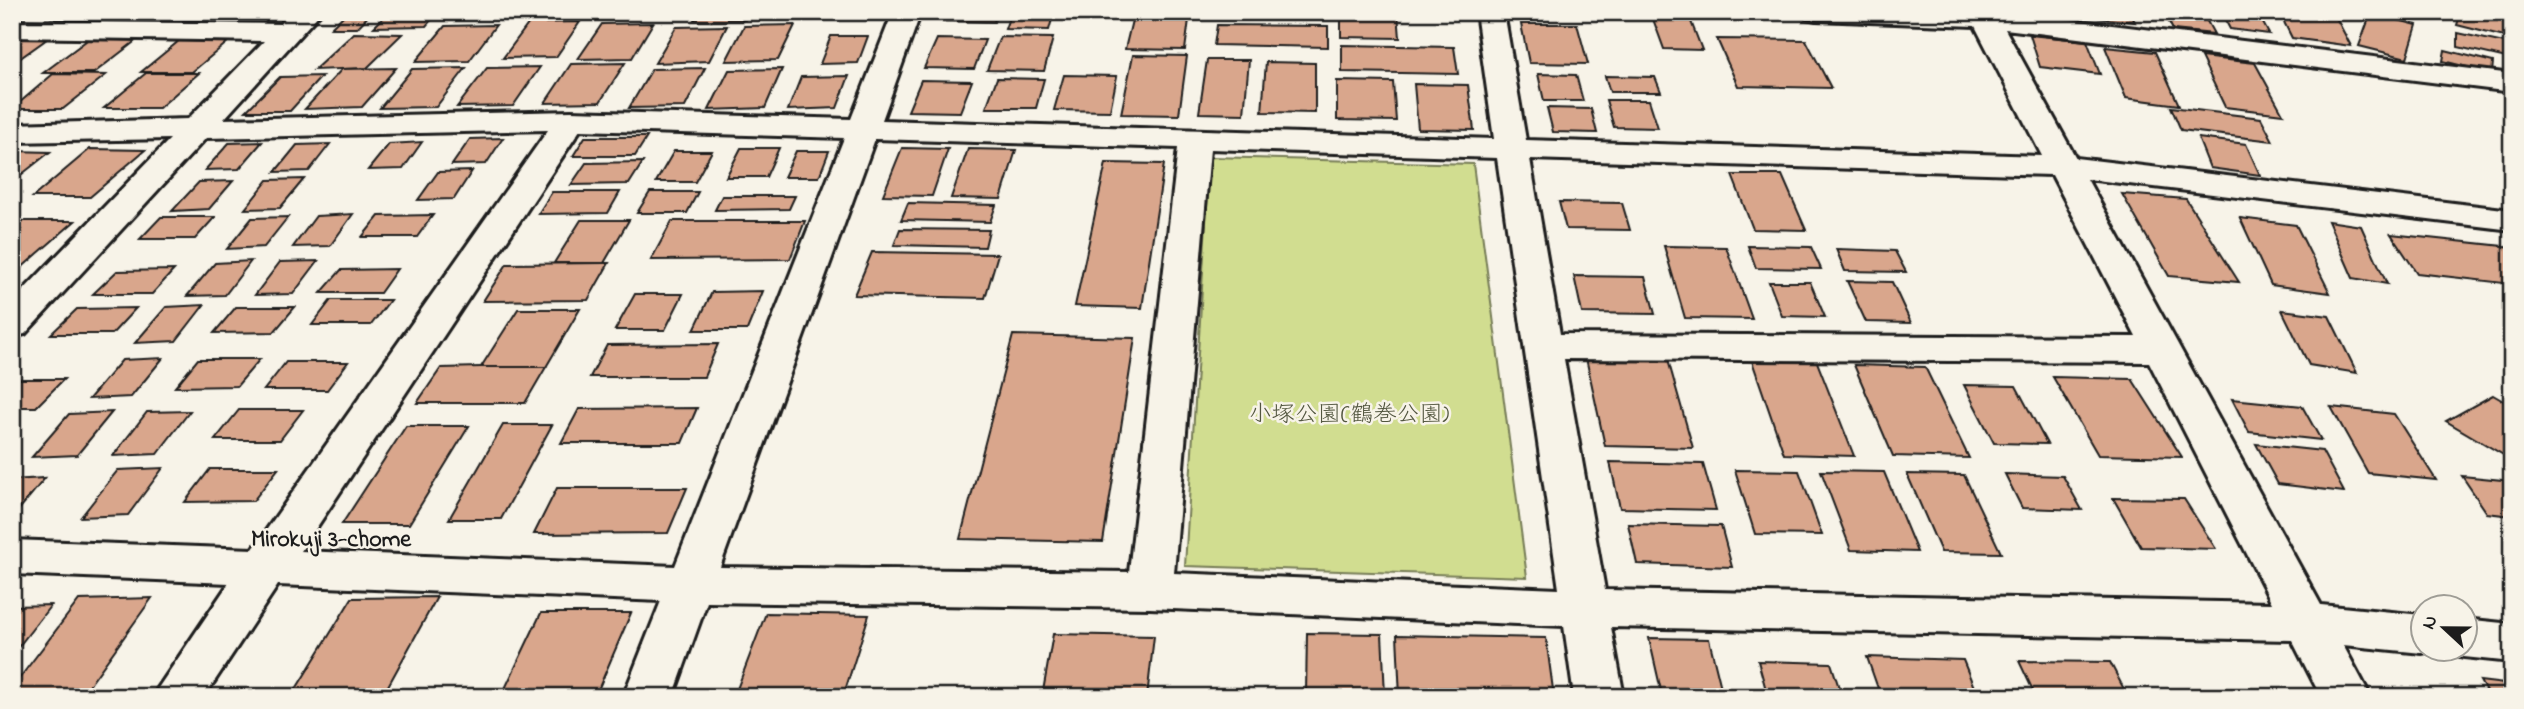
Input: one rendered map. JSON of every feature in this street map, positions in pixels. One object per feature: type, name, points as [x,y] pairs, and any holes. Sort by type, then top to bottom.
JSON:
[{"type":"street","points":[[648,697],[907,12]]},
{"type":"street","points":[[1490,12],[1599,697]]},
{"type":"street","points":[[1816,12],[1984,15],[2512,83]]},
{"type":"street","points":[[1984,15],[2346,697]]},
{"type":"street","points":[[12,29],[297,23]]},
{"type":"street","points":[[12,326],[27,294],[297,23]]},
{"type":"street","points":[[177,697],[571,120]]},
{"type":"street","points":[[12,132],[192,131],[571,120],[2064,166],[2512,220]]},
{"type":"street","points":[[1150,590],[1195,138]]},
{"type":"street","points":[[1543,346],[2162,349]]},
{"type":"street","points":[[12,557],[690,584],[1150,590],[1584,608],[2306,622],[2408,632]]},
{"type":"street","points":[[2478,639],[2512,643]]},
{"type":"green space","name":"小塚公園(鶴巻公園)","points":[[1210,157],[1473,164],[1527,577],[1185,566]]},
{"type":"building","points":[[58,12],[106,12],[99,17],[52,17]]},
{"type":"building","points":[[133,12],[181,12],[172,19],[125,19]]},
{"type":"building","points":[[227,12],[274,12],[268,18],[220,17]]},
{"type":"building","points":[[347,12],[372,12],[357,28],[331,28]]},
{"type":"building","points":[[389,12],[438,12],[426,26],[374,27]]},
{"type":"building","points":[[458,12],[508,12],[503,18],[453,19]]},
{"type":"building","points":[[547,12],[597,12],[593,18],[542,19]]},
{"type":"building","points":[[611,12],[661,12],[609,16]]},
{"type":"building","points":[[699,12],[749,12],[745,20],[694,20]]},
{"type":"building","points":[[768,12],[818,12],[815,18],[765,19]]},
{"type":"building","points":[[848,12],[884,12],[882,17],[846,17]]},
{"type":"building","points":[[942,12],[997,12],[994,22],[939,21]]},
{"type":"building","points":[[1011,12],[1054,12],[1049,30],[1005,29]]},
{"type":"building","points":[[1134,12],[1190,12],[1185,50],[1125,49]]},
{"type":"building","points":[[1341,12],[1398,13],[1400,38],[1341,37]]},
{"type":"building","points":[[2077,12],[2130,12],[2135,22],[2079,16]]},
{"type":"building","points":[[2164,12],[2202,12],[2214,34],[2173,30]]},
{"type":"building","points":[[2221,12],[2257,12],[2269,34],[2230,29]]},
{"type":"building","points":[[2279,12],[2333,12],[2351,46],[2292,38]]},
{"type":"building","points":[[2461,12],[2512,12],[2512,39],[2457,25]]},
{"type":"building","points":[[2371,13],[2417,25],[2407,58],[2359,46]]},
{"type":"building","points":[[1653,19],[1690,19],[1702,50],[1664,49]]},
{"type":"building","points":[[580,22],[556,57],[503,58],[529,23]]},
{"type":"building","points":[[653,23],[632,58],[578,59],[602,24]]},
{"type":"building","points":[[1521,24],[1577,24],[1588,64],[1529,63]]},
{"type":"building","points":[[496,25],[469,61],[415,62],[445,26]]},
{"type":"building","points":[[795,25],[778,60],[726,61],[744,26]]},
{"type":"building","points":[[1217,25],[1328,26],[1328,47],[1214,45]]},
{"type":"building","points":[[727,26],[709,61],[655,63],[676,27]]},
{"type":"building","points":[[354,33],[402,34],[367,68],[314,70]]},
{"type":"building","points":[[2458,33],[2509,44],[2511,59],[2458,47]]},
{"type":"building","points":[[12,34],[54,34],[12,64]]},
{"type":"building","points":[[94,35],[142,36],[94,73],[43,73]]},
{"type":"building","points":[[2030,35],[2087,41],[2100,74],[2040,67]]},
{"type":"building","points":[[185,36],[234,37],[192,72],[141,72]]},
{"type":"building","points":[[831,36],[868,36],[858,63],[820,64]]},
{"type":"building","points":[[1000,37],[1053,38],[1044,71],[987,70]]},
{"type":"building","points":[[937,39],[985,40],[974,69],[924,68]]},
{"type":"building","points":[[1717,39],[1806,40],[1831,88],[1738,86]]},
{"type":"building","points":[[1342,45],[1454,47],[1458,74],[1342,72]]},
{"type":"building","points":[[2105,47],[2155,52],[2179,105],[2126,98]]},
{"type":"building","points":[[2445,50],[2493,62],[2492,73],[2443,61]]},
{"type":"building","points":[[1133,55],[1187,56],[1179,115],[1121,114]]},
{"type":"building","points":[[2201,57],[2255,63],[2283,114],[2225,107]]},
{"type":"building","points":[[1207,60],[1249,60],[1244,114],[1199,113]]},
{"type":"building","points":[[1266,62],[1315,63],[1315,113],[1262,112]]},
{"type":"building","points":[[625,63],[600,102],[545,103],[571,64]]},
{"type":"building","points":[[540,67],[513,106],[457,107],[487,68]]},
{"type":"building","points":[[396,68],[362,107],[305,109],[342,69]]},
{"type":"building","points":[[466,68],[436,107],[380,108],[412,69]]},
{"type":"building","points":[[705,68],[685,107],[629,108],[652,69]]},
{"type":"building","points":[[782,69],[765,108],[709,110],[729,70]]},
{"type":"building","points":[[146,73],[199,73],[159,108],[104,108]]},
{"type":"building","points":[[53,74],[106,75],[63,109],[12,109]]},
{"type":"building","points":[[1538,74],[1576,75],[1583,101],[1544,101]]},
{"type":"building","points":[[1064,75],[1117,76],[1110,111],[1054,110]]},
{"type":"building","points":[[322,76],[290,111],[246,111],[280,77]]},
{"type":"building","points":[[849,76],[837,108],[788,110],[801,77]]},
{"type":"building","points":[[1605,76],[1655,77],[1661,92],[1610,92]]},
{"type":"building","points":[[997,78],[1044,79],[1036,108],[986,108]]},
{"type":"building","points":[[921,80],[972,81],[960,112],[908,111]]},
{"type":"building","points":[[1337,81],[1393,82],[1396,121],[1337,120]]},
{"type":"building","points":[[1414,84],[1468,85],[1474,130],[1418,129]]},
{"type":"building","points":[[1606,100],[1649,100],[1658,128],[1614,127]]},
{"type":"building","points":[[2171,107],[2261,118],[2273,141],[2181,130]]},
{"type":"building","points":[[1547,108],[1591,109],[1597,133],[1553,132]]},
{"type":"building","points":[[585,137],[647,137],[635,156],[573,156]]},
{"type":"building","points":[[503,138],[486,164],[452,165],[470,139]]},
{"type":"building","points":[[2198,138],[2246,144],[2260,175],[2210,168]]},
{"type":"building","points":[[262,142],[239,169],[205,170],[229,143]]},
{"type":"building","points":[[422,142],[403,169],[368,170],[389,144]]},
{"type":"building","points":[[330,144],[309,171],[275,172],[297,145]]},
{"type":"building","points":[[741,148],[779,148],[766,177],[726,177]]},
{"type":"building","points":[[902,148],[948,149],[932,196],[883,195]]},
{"type":"building","points":[[90,149],[145,150],[90,197],[33,197]]},
{"type":"building","points":[[968,149],[1016,150],[1001,199],[951,198]]},
{"type":"building","points":[[12,151],[50,152],[12,182]]},
{"type":"building","points":[[674,151],[712,151],[695,182],[656,182]]},
{"type":"building","points":[[796,151],[829,151],[819,177],[784,177]]},
{"type":"building","points":[[643,162],[629,184],[571,185],[586,163]]},
{"type":"building","points":[[1106,163],[1164,164],[1142,308],[1075,306]]},
{"type":"building","points":[[472,171],[454,199],[418,200],[438,172]]},
{"type":"building","points":[[1732,175],[1782,175],[1806,230],[1753,229]]},
{"type":"building","points":[[304,179],[280,208],[245,209],[268,180]]},
{"type":"building","points":[[233,181],[209,209],[172,211],[199,182]]},
{"type":"building","points":[[552,192],[620,192],[608,213],[538,214]]},
{"type":"building","points":[[650,192],[698,192],[687,213],[637,213]]},
{"type":"building","points":[[2122,194],[2186,199],[2239,282],[2169,276]]},
{"type":"building","points":[[722,196],[795,196],[789,209],[715,210]]},
{"type":"building","points":[[1559,202],[1622,203],[1630,230],[1566,229]]},
{"type":"building","points":[[908,203],[996,205],[990,222],[901,220]]},
{"type":"building","points":[[353,214],[330,246],[293,247],[316,216]]},
{"type":"building","points":[[433,215],[417,237],[362,237],[379,216]]},
{"type":"building","points":[[161,217],[215,217],[195,239],[140,239]]},
{"type":"building","points":[[288,217],[264,247],[227,249],[252,218]]},
{"type":"building","points":[[2240,218],[2296,225],[2330,293],[2271,285]]},
{"type":"building","points":[[581,220],[629,220],[604,263],[554,263]]},
{"type":"building","points":[[16,221],[75,221],[12,276],[12,224]]},
{"type":"building","points":[[672,221],[805,221],[790,259],[651,260]]},
{"type":"building","points":[[2328,221],[2361,226],[2387,284],[2353,278]]},
{"type":"building","points":[[900,229],[989,230],[985,247],[894,245]]},
{"type":"building","points":[[2391,234],[2512,247],[2512,284],[2417,273]]},
{"type":"building","points":[[1664,246],[1726,247],[1752,319],[1685,318]]},
{"type":"building","points":[[1748,246],[1811,247],[1821,269],[1756,268]]},
{"type":"building","points":[[1836,249],[1895,251],[1906,272],[1845,271]]},
{"type":"building","points":[[872,252],[998,254],[985,298],[854,295]]},
{"type":"building","points":[[251,261],[225,295],[187,296],[215,263]]},
{"type":"building","points":[[318,261],[293,294],[255,295],[280,262]]},
{"type":"building","points":[[609,263],[588,300],[483,301],[507,264]]},
{"type":"building","points":[[397,269],[380,293],[321,293],[341,270]]},
{"type":"building","points":[[174,270],[152,294],[93,294],[117,271]]},
{"type":"building","points":[[1574,276],[1645,277],[1655,314],[1582,313]]},
{"type":"building","points":[[1847,281],[1892,282],[1911,323],[1866,322]]},
{"type":"building","points":[[1769,282],[1810,282],[1825,317],[1782,316]]},
{"type":"building","points":[[763,291],[747,330],[694,330],[712,292]]},
{"type":"building","points":[[635,294],[683,294],[665,330],[615,330]]},
{"type":"building","points":[[331,300],[390,300],[371,325],[312,325]]},
{"type":"building","points":[[204,305],[176,341],[135,343],[166,307]]},
{"type":"building","points":[[236,307],[295,307],[274,332],[214,333]]},
{"type":"building","points":[[136,308],[112,334],[51,334],[77,309]]},
{"type":"building","points":[[518,309],[580,309],[546,367],[481,367]]},
{"type":"building","points":[[2282,310],[2329,316],[2357,373],[2309,365]]},
{"type":"building","points":[[1013,335],[1135,338],[1103,542],[960,539]]},
{"type":"building","points":[[718,344],[704,377],[590,377],[607,345]]},
{"type":"building","points":[[163,358],[131,397],[89,399],[122,360]]},
{"type":"building","points":[[1586,358],[1668,360],[1693,448],[1605,446]]},
{"type":"building","points":[[198,359],[260,359],[237,386],[175,387]]},
{"type":"building","points":[[1752,361],[1817,362],[1854,456],[1784,454]]},
{"type":"building","points":[[286,362],[348,362],[327,390],[264,390]]},
{"type":"building","points":[[1854,365],[1925,367],[1969,458],[1893,456]]},
{"type":"building","points":[[546,367],[525,403],[417,403],[441,368]]},
{"type":"building","points":[[2053,377],[2132,379],[2182,457],[2098,455]]},
{"type":"building","points":[[12,379],[64,379],[36,407],[12,407]]},
{"type":"building","points":[[1964,385],[2016,386],[2047,444],[1994,443]]},
{"type":"building","points":[[2493,395],[2512,406],[2512,460],[2446,421]]},
{"type":"building","points":[[2232,399],[2302,406],[2321,440],[2249,432]]},
{"type":"building","points":[[2331,407],[2394,414],[2436,480],[2368,473]]},
{"type":"building","points":[[697,408],[682,443],[561,443],[579,409]]},
{"type":"building","points":[[239,410],[303,410],[280,440],[215,440]]},
{"type":"building","points":[[190,411],[157,454],[113,456],[147,412]]},
{"type":"building","points":[[112,412],[77,455],[32,457],[69,414]]},
{"type":"building","points":[[503,425],[552,425],[501,519],[449,519]]},
{"type":"building","points":[[406,426],[469,426],[409,524],[342,524]]},
{"type":"building","points":[[2256,444],[2322,451],[2344,492],[2278,484]]},
{"type":"building","points":[[1610,462],[1703,464],[1716,510],[1620,508]]},
{"type":"building","points":[[163,468],[128,515],[81,517],[118,470]]},
{"type":"building","points":[[210,469],[278,469],[253,501],[185,502]]},
{"type":"building","points":[[1735,470],[1799,471],[1822,535],[1755,534]]},
{"type":"building","points":[[1821,471],[1884,472],[1917,552],[1851,550]]},
{"type":"building","points":[[1907,474],[1964,475],[2001,553],[1941,552]]},
{"type":"building","points":[[2005,474],[2063,476],[2082,510],[2022,508]]},
{"type":"building","points":[[2462,476],[2512,481],[2512,516],[2487,513]]},
{"type":"building","points":[[45,478],[12,518],[12,480]]},
{"type":"building","points":[[557,488],[687,488],[668,533],[534,534]]},
{"type":"building","points":[[2113,498],[2184,499],[2216,549],[2141,547]]},
{"type":"building","points":[[1628,524],[1721,526],[1732,567],[1637,564]]},
{"type":"building","points":[[437,597],[382,697],[291,697],[352,598]]},
{"type":"building","points":[[152,598],[81,697],[12,697],[12,688],[79,600]]},
{"type":"building","points":[[51,605],[12,655],[12,606]]},
{"type":"building","points":[[541,613],[631,613],[595,697],[501,697]]},
{"type":"building","points":[[766,613],[869,615],[843,697],[734,697]]},
{"type":"building","points":[[1307,633],[1382,634],[1385,695],[1306,693]]},
{"type":"building","points":[[1053,634],[1154,636],[1147,697],[1042,697]]},
{"type":"building","points":[[1397,635],[1546,638],[1554,697],[1400,697]]},
{"type":"building","points":[[1649,638],[1709,639],[1723,696],[1662,695]]},
{"type":"building","points":[[1867,657],[1963,660],[1978,697],[1881,697]]},
{"type":"building","points":[[1758,661],[1831,663],[1842,697],[1768,697]]},
{"type":"building","points":[[2019,661],[2110,662],[2128,697],[2036,697]]},
{"type":"building","points":[[2480,681],[2512,685],[2512,697],[2489,697]]},
{"type":"district","name":"Mirokuji 3-chome","points":[[331,538]]}]
